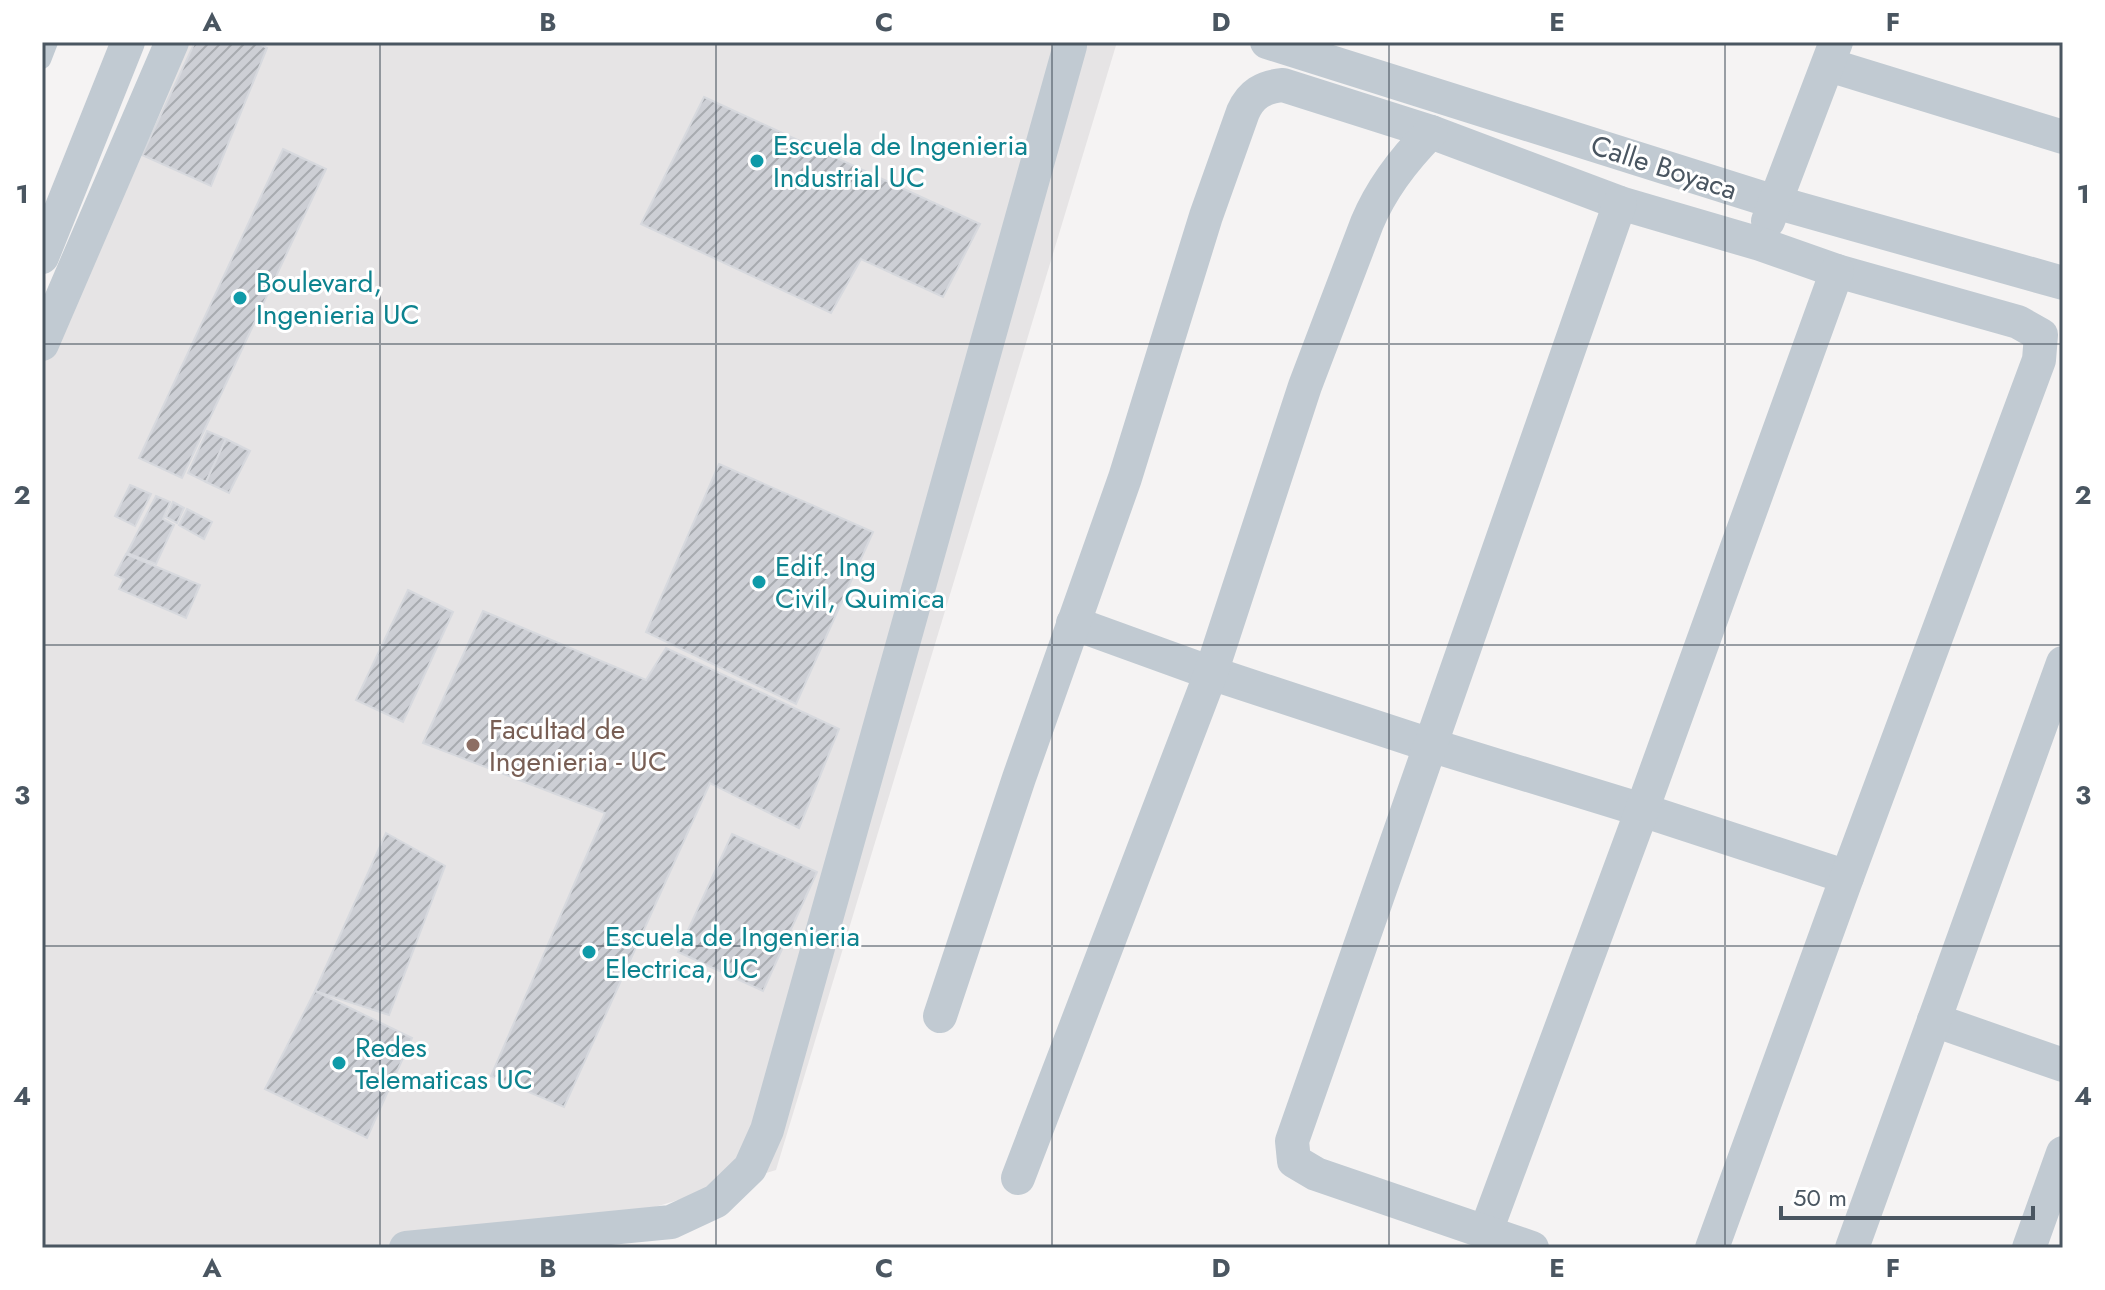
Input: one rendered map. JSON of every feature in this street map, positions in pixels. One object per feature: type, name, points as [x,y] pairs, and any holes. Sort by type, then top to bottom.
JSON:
[{"type":"street","name":"Calle Boyaca","points":[[1267,42],[1775,202],[2063,283]]},
{"type":"street","points":[[406,1248],[671,1222],[716,1201],[750,1168],[772,1115],[1064,43]]},
{"type":"street","points":[[42,257],[127,44],[168,51],[56,270],[42,344]]},
{"type":"street","points":[[1760,244],[1833,53],[2063,137]]},
{"type":"street","points":[[940,1016],[1019,778],[1125,478],[1206,216],[1247,103],[1260,90],[1283,85],[1431,132],[1620,203],[1760,244],[1837,271],[2018,322],[2041,335],[2039,360],[1712,1248]]},
{"type":"street","points":[[1018,1178],[1211,673],[1305,386],[1367,223],[1396,170],[1431,132]]},
{"type":"street","points":[[1532,1248],[1316,1174],[1294,1161],[1292,1141],[1620,203]]},
{"type":"street","points":[[1486,1231],[1837,271]]},
{"type":"street","points":[[1073,623],[1211,673],[1430,745],[1847,877]]},
{"type":"street","points":[[1852,1248],[2063,663]]},
{"type":"street","points":[[1934,1020],[2063,1065]]},
{"type":"street","points":[[2029,1248],[2063,1153]]},
{"type":"lane","points":[[42,60],[49,42]]},
{"type":"shaded area","name":"Facultad de Ingenieria - UC","points":[[169,42],[1117,42],[776,1170],[521,1248],[42,1248],[42,319]]},
{"type":"building","points":[[195,42],[256,42],[267,48],[211,186],[142,155]]},
{"type":"building","name":"Escuela de Ingenieria Industrial UC","points":[[704,97],[980,224],[943,297],[861,259],[831,313],[641,224]]},
{"type":"building","name":"Boulevard, Ingenieria UC","points":[[283,149],[326,169],[182,478],[139,458]]},
{"type":"building","points":[[207,431],[226,439],[206,482],[188,473]]},
{"type":"building","points":[[226,439],[250,451],[229,493],[206,482]]},
{"type":"building","name":"Edif. Ing Civil, Quimica","points":[[719,464],[873,532],[796,704],[646,632]]},
{"type":"building","points":[[130,485],[151,494],[135,526],[115,516]]},
{"type":"building","points":[[156,496],[170,502],[163,519],[174,525],[156,564],[127,553]]},
{"type":"building","points":[[173,502],[184,508],[177,523],[166,517]]},
{"type":"building","points":[[187,509],[212,522],[204,539],[179,525]]},
{"type":"building","points":[[126,554],[200,585],[186,618],[119,589],[124,579],[115,575]]},
{"type":"building","points":[[408,590],[453,612],[403,722],[356,700]]},
{"type":"building","name":"Escuela de Ingenieria Electrica, UC","points":[[483,611],[646,680],[666,648],[839,729],[799,828],[710,783],[564,1107],[491,1076],[605,813],[423,743]]},
{"type":"building","points":[[386,833],[445,866],[389,1015],[315,991]]},
{"type":"building","points":[[732,834],[817,872],[763,991],[678,952]]},
{"type":"building","name":"Redes Telematicas UC","points":[[315,991],[412,1038],[367,1138],[265,1089]]},
{"type":"place","name":"Escuela de Ingenieria Industrial UC","points":[[757,161]]},
{"type":"place","name":"Boulevard, Ingenieria UC","points":[[240,298]]},
{"type":"place","name":"Edif. Ing Civil, Quimica","points":[[759,582]]},
{"type":"place","name":"Facultad de Ingenieria - UC","points":[[473,745]]},
{"type":"place","name":"Escuela de Ingenieria Electrica, UC","points":[[589,952]]},
{"type":"place","name":"Redes Telematicas UC","points":[[339,1063]]}]
